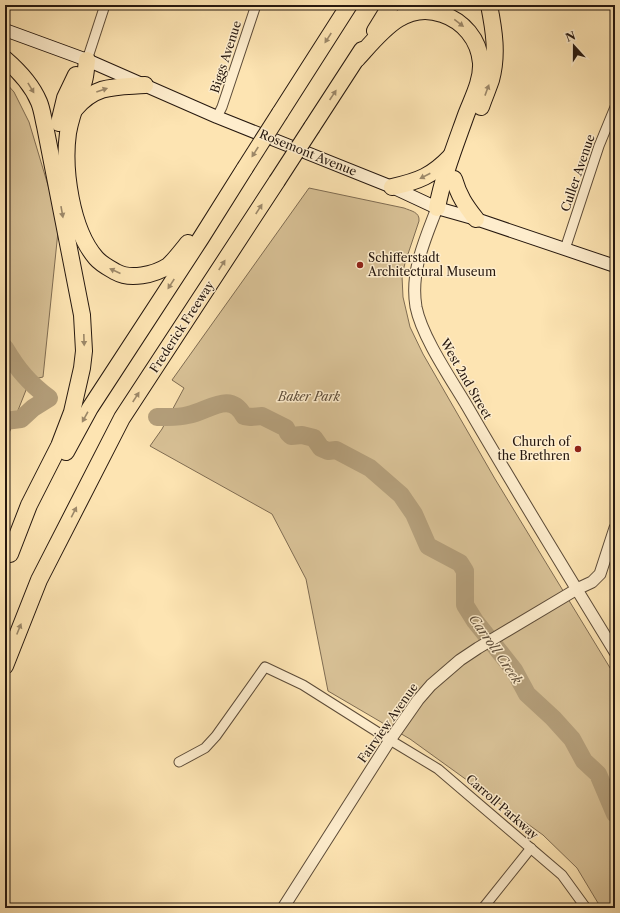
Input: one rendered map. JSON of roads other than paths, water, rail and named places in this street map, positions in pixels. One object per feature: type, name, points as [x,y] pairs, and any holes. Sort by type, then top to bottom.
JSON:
[{"type":"highway","points":[[8,560],[90,408],[349,5]]},
{"type":"highway","name":"Frederick Freeway","points":[[5,666],[39,580],[122,418],[391,5]]},
{"type":"highway","points":[[437,208],[450,190],[491,80],[495,48],[489,5]]},
{"type":"highway","points":[[357,59],[385,28],[404,15],[416,12],[433,12],[450,17],[469,31],[475,41],[481,64],[479,78],[440,191],[437,208]]},
{"type":"highway","points":[[5,59],[29,84],[38,101],[56,174],[82,315],[84,351],[82,368],[72,412],[62,440],[30,505],[8,560]]},
{"type":"highway","points":[[86,60],[84,80],[72,114],[68,134],[68,183],[75,215],[84,240],[96,259],[119,274],[135,276],[152,273],[168,265],[191,240],[230,192]]},
{"type":"highway","points":[[56,174],[56,146],[59,120],[65,98],[86,60]]},
{"type":"highway","points":[[72,114],[82,101],[99,90],[106,88],[145,85]]},
{"type":"highway","points":[[392,187],[423,178],[439,169],[452,155]]},
{"type":"highway","points":[[454,179],[463,202],[476,219]]},
{"type":"main road","name":"Rosemont Avenue","points":[[5,30],[86,60],[217,117],[392,187],[437,208],[476,219],[615,266]]},
{"type":"street","points":[[86,60],[105,5]]},
{"type":"street","name":"Biggs Avenue","points":[[217,117],[222,107],[256,5]]},
{"type":"street","name":"Culler Avenue","points":[[565,249],[599,146],[615,107]]},
{"type":"street","name":"West 2nd Street","points":[[437,208],[416,270],[414,291],[416,307],[421,324],[434,350],[489,445],[615,652]]},
{"type":"street","name":"Fairview Avenue","points":[[284,908],[390,740],[418,700],[431,685],[478,648],[577,589],[592,582],[600,574],[614,534]]},
{"type":"street","name":"Carroll Parkway","points":[[179,762],[205,748],[216,736],[265,667],[303,685],[438,769],[562,875],[586,908]]},
{"type":"street","points":[[483,908],[531,848]]},
{"type":"waterway","name":"Carroll Creek","points":[[5,348],[24,376],[49,398],[33,408],[21,419],[5,421]]},
{"type":"waterway","name":"Carroll Creek","points":[[157,417],[184,416],[219,404],[232,404],[238,408],[244,416],[262,416],[286,428],[291,436],[302,435],[314,438],[321,448],[328,451],[336,450],[370,468],[401,495],[414,514],[428,546],[460,563],[465,571],[465,605],[475,621],[514,670],[527,694],[553,718],[572,739],[584,761],[598,774],[615,814]]},
{"type":"place","name":"Schifferstadt Architectural Museum","points":[[360,265]]},
{"type":"place","name":"Church of the Brethren","points":[[578,449]]},
{"type":"park label","name":"Baker Park","points":[[309,397]]}]
